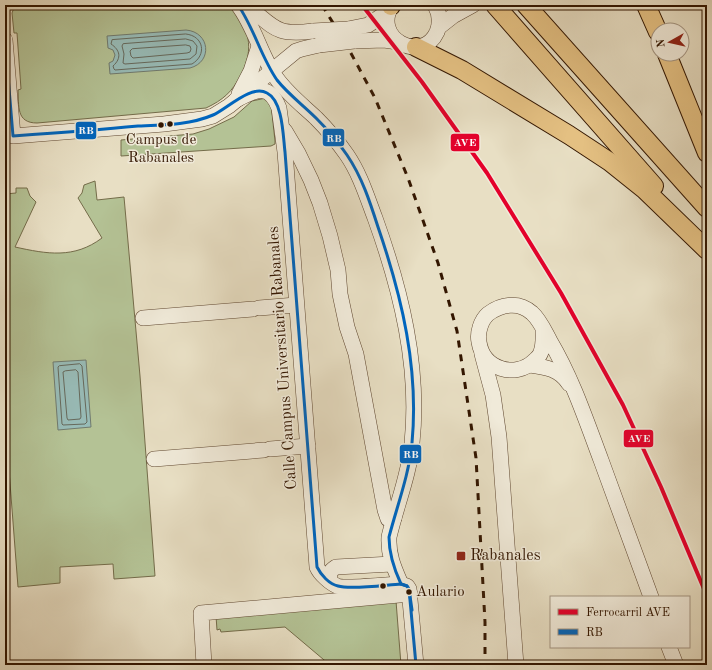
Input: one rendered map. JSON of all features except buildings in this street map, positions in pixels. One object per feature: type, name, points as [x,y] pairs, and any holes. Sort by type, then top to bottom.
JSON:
[{"type":"main road","points":[[495,5],[707,246]]},
{"type":"main road","points":[[526,5],[707,208]]},
{"type":"main road","points":[[646,5],[654,22]]},
{"type":"main road","points":[[416,47],[462,70],[569,135],[610,162],[645,190],[707,250]]},
{"type":"main road","points":[[670,62],[707,153]]},
{"type":"street","points":[[238,5],[245,14],[271,71],[282,86],[297,102],[321,124],[355,168],[388,254],[401,305],[411,358],[413,401],[412,444],[406,475],[389,537],[388,547],[392,564],[406,589],[416,665]]},
{"type":"street","points":[[246,5],[257,11],[275,29],[281,32],[301,33],[313,31],[351,35],[398,42],[404,45],[416,47],[424,45],[436,34],[439,27],[439,16],[436,8]]},
{"type":"street","points":[[351,35],[368,25],[391,7]]},
{"type":"street","points":[[391,7],[387,22],[388,28],[398,42]]},
{"type":"street","points":[[436,8],[446,12],[469,7]]},
{"type":"street","points":[[439,27],[469,7]]},
{"type":"street","name":"Calle Campus Universitario Rabanales","points":[[5,40],[13,136],[191,121],[213,116],[222,111],[296,51],[351,35]]},
{"type":"street","name":"Calle Campus Universitario Rabanales","points":[[236,100],[251,71],[259,46]]},
{"type":"street","name":"Calle Campus Universitario Rabanales","points":[[236,100],[257,90],[267,91],[277,102],[282,123],[317,567],[326,578],[337,586],[406,589]]},
{"type":"street","points":[[282,123],[283,106],[288,103],[297,102]]},
{"type":"street","name":"Calle Campus Universitario Rabanales","points":[[282,123],[311,180],[330,236],[338,270],[340,294],[347,327],[356,354],[385,510],[388,519],[391,520],[394,518]]},
{"type":"street","points":[[143,318],[296,305]]},
{"type":"street","points":[[516,665],[498,437],[493,395],[478,342],[478,335],[486,316],[495,309],[503,306],[514,305],[521,306],[531,312],[537,318],[557,353],[583,411],[651,596]]},
{"type":"street","points":[[478,342],[485,358],[494,366],[512,371],[519,370],[530,365],[541,352],[543,328]]},
{"type":"street","points":[[530,365],[547,367],[560,373],[567,381],[583,411]]},
{"type":"street","points":[[154,459],[308,446]]},
{"type":"street","points":[[330,580],[329,574],[331,570],[336,567],[392,564]]},
{"type":"street","points":[[204,665],[201,613],[406,589]]},
{"type":"street","points":[[669,648],[676,665]]},
{"type":"green space","points":[[15,5],[230,5],[237,13],[246,30],[249,47],[248,56],[241,75],[230,91],[222,99],[206,108],[37,123],[30,122],[22,117],[19,107],[18,90],[21,89],[17,33],[14,33],[12,13]]},
{"type":"green space","points":[[266,98],[271,104],[275,141],[275,144],[271,146],[121,156],[121,140],[193,134],[209,129],[234,117],[252,101]]},
{"type":"green space","points":[[95,181],[97,200],[124,197],[140,376],[155,576],[114,579],[113,564],[60,567],[60,583],[18,587],[5,418],[5,194],[16,193],[16,188],[27,188],[30,196],[36,202],[15,247],[49,253],[71,252],[92,245],[102,238],[78,198],[82,193],[84,185]]},
{"type":"green space","points":[[396,601],[401,665],[330,665],[285,627],[221,632],[220,629],[217,630],[216,616]]},
{"type":"water","points":[[186,30],[194,32],[204,41],[206,48],[205,54],[197,65],[190,68],[110,74],[109,63],[113,61],[115,55],[113,50],[108,48],[107,36]]},
{"type":"water","points":[[86,360],[91,427],[58,430],[53,362]]},
{"type":"railway","points":[[322,5],[346,44],[375,98],[408,178],[438,263],[457,331],[476,458],[485,622],[485,665]]},
{"type":"rail line","name":"AVE","points":[[362,5],[422,82],[487,173],[561,293],[623,405],[661,487],[707,596]]},
{"type":"transit line","name":"RB","points":[[238,5],[249,23],[266,62],[277,80],[324,127],[340,145],[352,163],[369,199],[387,253],[407,334],[411,361],[414,415],[412,443],[408,467],[389,537],[389,543],[392,561],[398,578],[401,584],[407,586],[409,589],[412,610]]},
{"type":"transit line","name":"RB","points":[[5,40],[13,136],[185,123],[213,115],[239,98],[247,94],[261,91],[267,93],[276,103],[284,137],[317,567],[326,579],[338,586],[359,587],[401,584],[407,586],[409,589],[416,665]]},
{"type":"place","name":"Campus de Rabanales","points":[[161,125]]},
{"type":"place","name":"Rabanales","points":[[461,556]]},
{"type":"place","name":"Aulario","points":[[409,592]]}]
